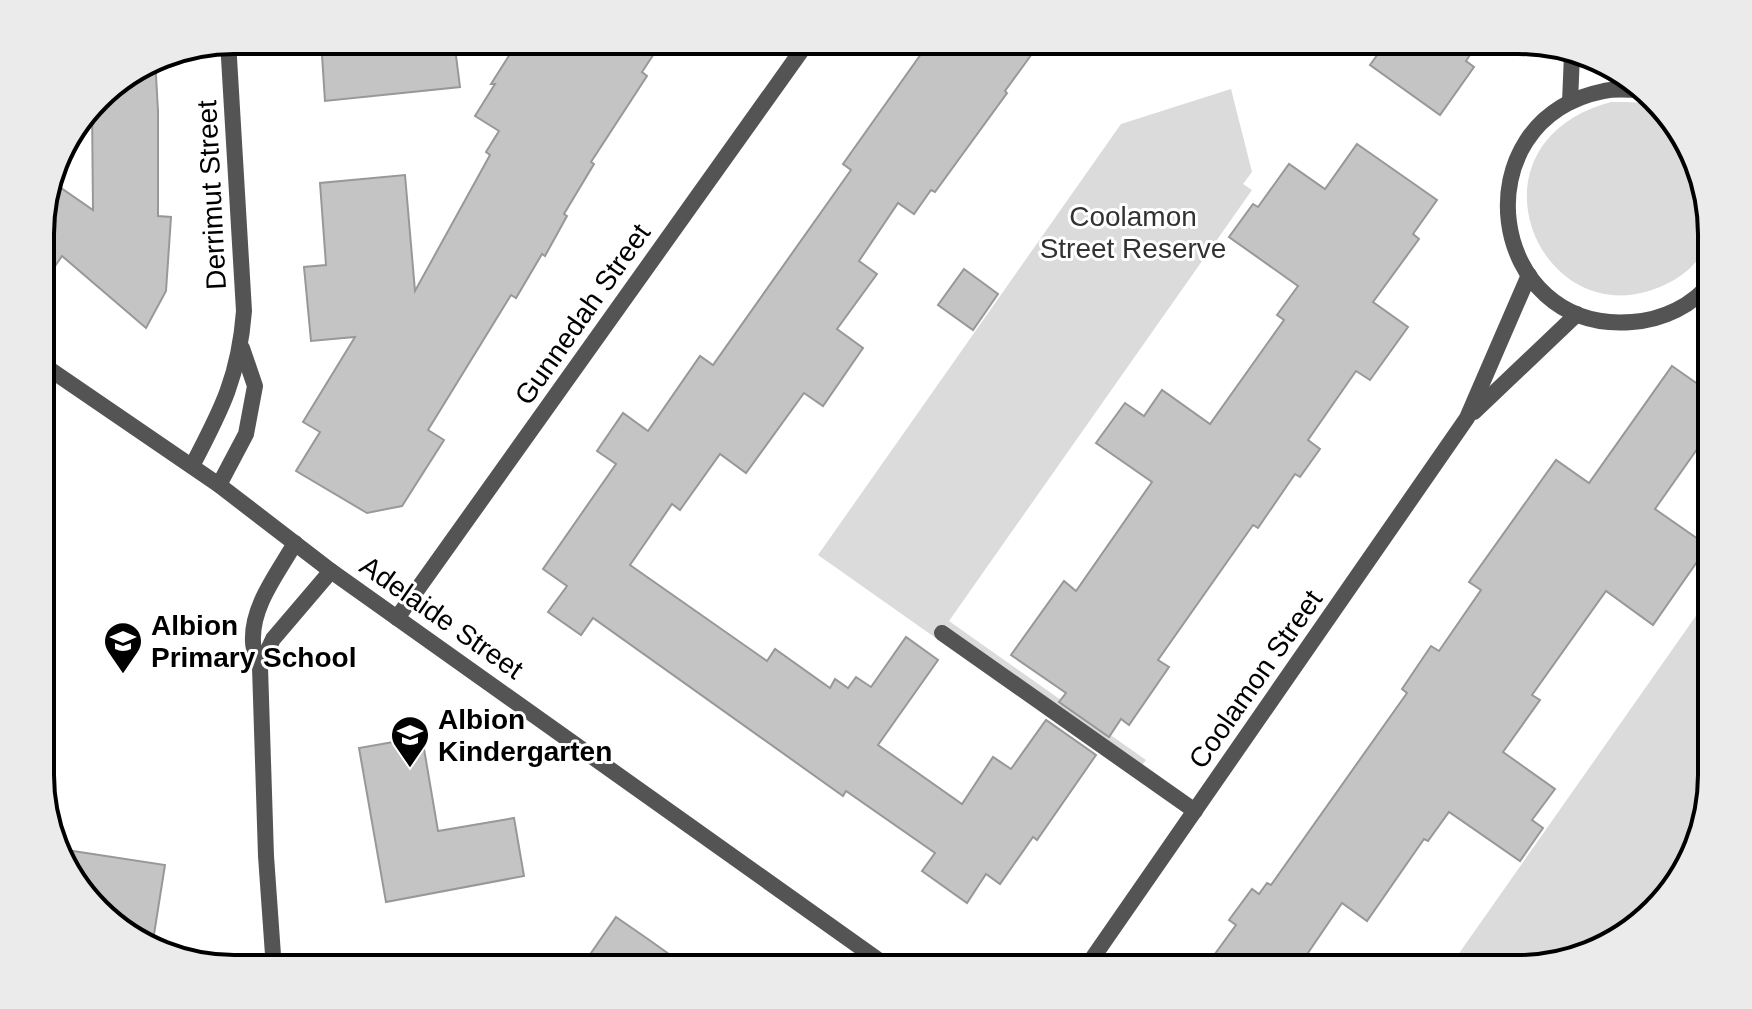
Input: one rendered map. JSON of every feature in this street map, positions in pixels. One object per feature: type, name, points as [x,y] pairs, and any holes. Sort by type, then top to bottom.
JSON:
[{"type":"street","name":"Derrimut Street","points":[[192,466],[231,387],[241,346],[244,311],[229,54]]},
{"type":"street","name":"Gunnedah Street","points":[[397,618],[799,54]]},
{"type":"street","points":[[1570,102],[1572,63]]},
{"type":"street","points":[[1626,90],[1605,90],[1570,102],[1534,129],[1512,168],[1507,190],[1509,235],[1529,275],[1550,298],[1577,314],[1599,321],[1646,321],[1669,314],[1698,294]]},
{"type":"street","name":"Coolamon Street","points":[[1095,955],[1467,418],[1529,275]]},
{"type":"street","name":"Coolamon Street","points":[[1467,418],[1577,314]]},
{"type":"street","name":"Derrimut Street","points":[[219,485],[246,434],[255,386],[241,346]]},
{"type":"street","name":"Adelaide Street","points":[[54,372],[219,485],[331,571],[871,955]]},
{"type":"street","points":[[273,955],[266,856],[260,667],[253,644],[256,616],[267,589],[295,543]]},
{"type":"street","points":[[260,667],[273,639],[331,571]]},
{"type":"street","points":[[942,633],[1195,811]]},
{"type":"green space","name":"Coolamon Street Reserve","points":[[1231,89],[1252,172],[1243,184],[1252,190],[949,621],[1146,760],[1133,777],[818,555],[1121,124]]},
{"type":"green space","points":[[1611,102],[1636,102],[1645,107],[1661,125],[1679,154],[1695,199],[1698,258],[1689,269],[1674,280],[1628,295],[1588,289],[1556,267],[1534,234],[1527,196],[1535,158],[1563,125]]},
{"type":"green space","points":[[1698,613],[1698,787],[1695,810],[1679,855],[1661,884],[1618,925],[1576,945],[1530,955],[1458,955]]},
{"type":"building","points":[[322,54],[456,54],[460,87],[325,101]]},
{"type":"building","points":[[510,54],[654,54],[642,72],[647,76],[591,162],[594,164],[564,214],[567,216],[545,256],[542,254],[516,298],[511,295],[428,430],[444,440],[402,506],[367,513],[296,471],[320,432],[303,422],[355,337],[311,341],[304,267],[326,265],[320,183],[405,175],[415,291],[490,155],[486,152],[499,131],[475,116],[495,84],[491,84]]},
{"type":"building","points":[[921,54],[1032,54],[935,192],[931,190],[914,214],[898,203],[859,261],[877,274],[837,329],[863,348],[823,406],[804,393],[746,473],[720,454],[680,510],[672,504],[630,565],[767,661],[775,649],[830,688],[835,679],[848,688],[856,677],[871,687],[906,637],[938,660],[878,745],[962,804],[993,757],[1011,769],[1046,720],[1096,755],[1037,840],[1033,837],[1000,884],[986,874],[967,903],[922,871],[935,853],[846,791],[843,796],[593,618],[581,635],[548,612],[567,586],[543,569],[616,464],[597,451],[623,413],[648,431],[700,356],[713,365],[851,170],[843,164]]},
{"type":"building","points":[[1378,54],[1471,54],[1466,61],[1474,67],[1440,115],[1370,65]]},
{"type":"building","points":[[156,72],[158,216],[171,217],[166,291],[146,328],[62,256],[54,268],[56,211],[61,188],[93,210],[92,124],[115,99]]},
{"type":"building","points":[[1357,144],[1437,200],[1413,234],[1419,239],[1373,302],[1408,327],[1370,380],[1356,371],[1308,440],[1320,449],[1300,477],[1295,474],[1258,528],[1253,525],[1158,660],[1169,667],[1129,725],[1121,719],[1109,737],[1059,702],[1066,693],[1011,655],[1064,581],[1076,591],[1152,482],[1096,443],[1125,403],[1144,416],[1162,390],[1210,424],[1284,320],[1277,315],[1298,286],[1229,237],[1253,204],[1258,207],[1289,164],[1325,189]]},
{"type":"building","points":[[964,269],[998,294],[973,330],[938,305]]},
{"type":"building","points":[[1672,366],[1698,384],[1698,448],[1655,509],[1698,539],[1698,560],[1653,625],[1606,591],[1532,695],[1540,700],[1503,752],[1555,789],[1532,820],[1543,828],[1520,861],[1449,812],[1428,841],[1424,839],[1367,921],[1342,903],[1307,955],[1214,955],[1236,925],[1229,920],[1252,889],[1259,894],[1267,883],[1271,885],[1407,693],[1402,689],[1431,646],[1439,651],[1481,590],[1469,582],[1556,460],[1589,483]]},
{"type":"building","points":[[422,737],[438,831],[514,818],[524,876],[386,902],[359,748]]},
{"type":"building","points":[[71,851],[165,865],[154,936],[125,918],[99,894]]},
{"type":"building","points":[[616,917],[670,955],[590,955]]},
{"type":"place","name":"Albion Primary School","points":[[123,675]]},
{"type":"place","name":"Albion Kindergarten","points":[[410,769]]}]
